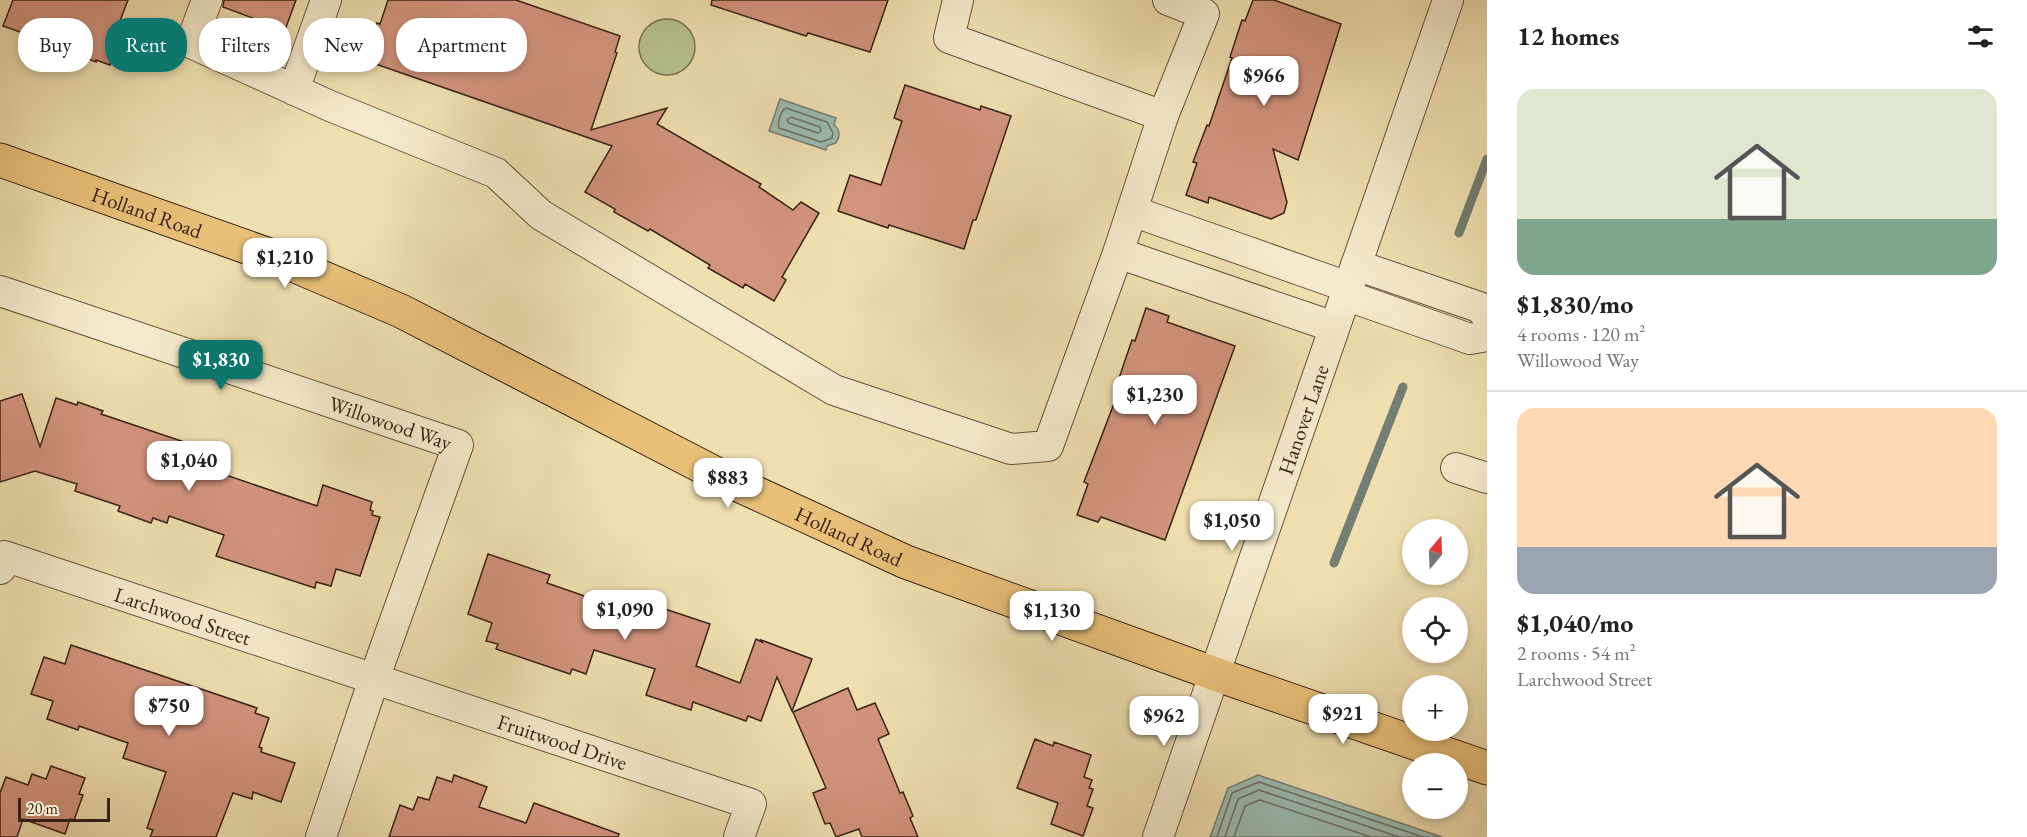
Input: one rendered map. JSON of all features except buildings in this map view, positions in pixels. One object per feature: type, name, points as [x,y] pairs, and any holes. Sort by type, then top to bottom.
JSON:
[{"type":"main road","name":"Holland Road","points":[[0,160],[283,260],[401,311],[734,483],[906,562],[1215,674],[1487,768]]},
{"type":"street","points":[[207,0],[191,43],[294,90],[496,173],[541,215],[834,390],[1011,449],[1048,446],[1118,253],[1163,116],[1204,14],[1168,0]]},
{"type":"street","points":[[294,90],[326,0]]},
{"type":"street","points":[[958,0],[949,38],[1163,116]]},
{"type":"street","name":"Hanover Lane","points":[[1158,837],[1448,0]]},
{"type":"street","points":[[1132,211],[1350,282],[1479,308],[1487,316]]},
{"type":"street","points":[[1118,253],[1334,327]]},
{"type":"street","points":[[1350,282],[1470,339],[1487,336]]},
{"type":"street","name":"Willowood Way","points":[[0,291],[458,445],[374,679],[321,837]]},
{"type":"street","points":[[1456,468],[1487,478]]},
{"type":"street","name":"Larchwood Street","points":[[0,569],[4,556],[374,679]]},
{"type":"street","name":"Fruitwood Drive","points":[[374,679],[751,804],[739,837]]},
{"type":"green space","points":[[667,19],[678,21],[687,27],[693,36],[695,47],[693,58],[687,67],[678,73],[667,75],[656,73],[647,67],[641,58],[639,47],[641,36],[647,27],[656,21]]},
{"type":"water","points":[[780,99],[836,118],[834,125],[839,133],[836,143],[827,146],[826,150],[769,131]]},
{"type":"water","points":[[1258,775],[1442,837],[1210,837],[1228,788]]},
{"type":"waterway","points":[[1459,233],[1487,159]]},
{"type":"waterway","points":[[1334,563],[1403,387]]}]
